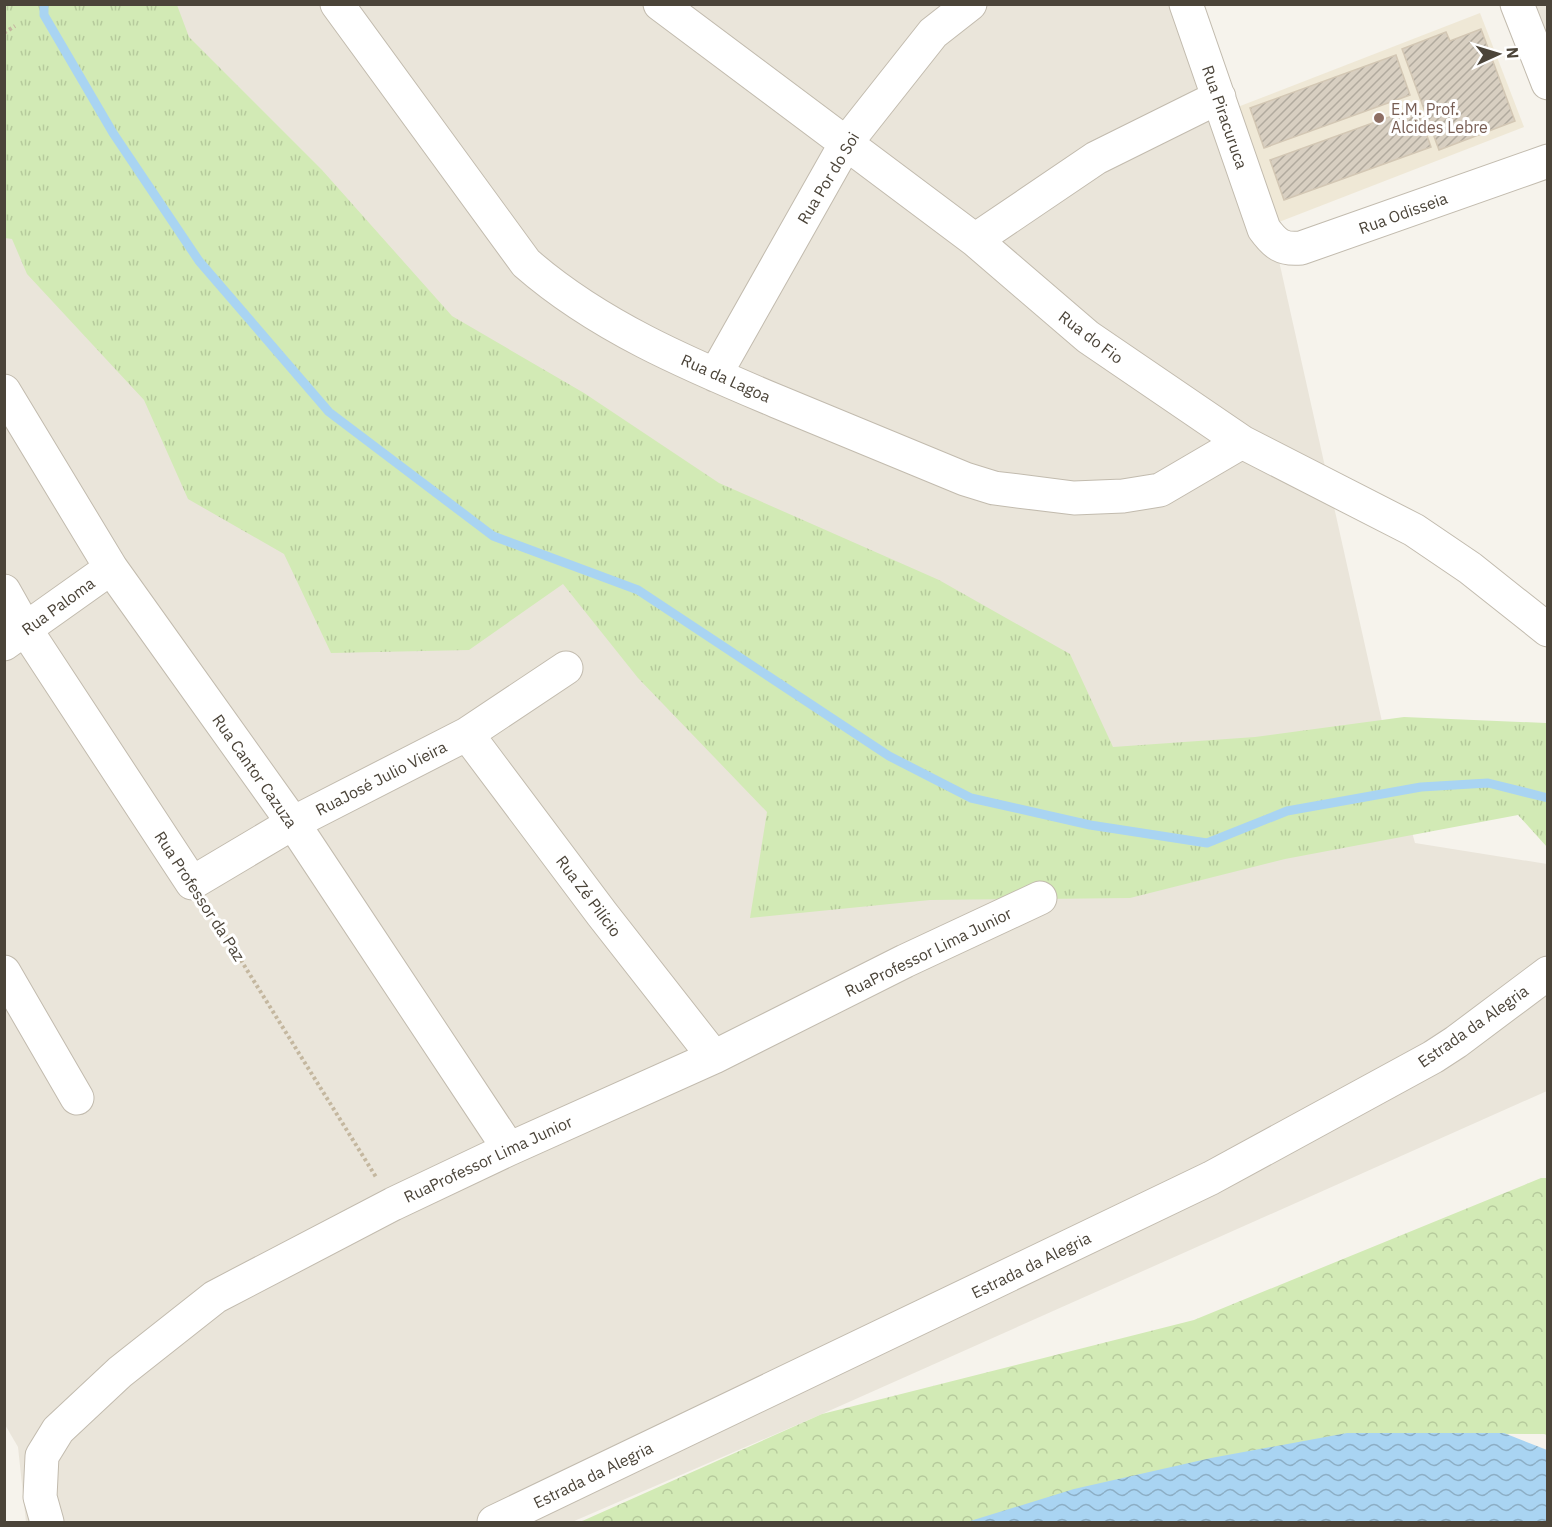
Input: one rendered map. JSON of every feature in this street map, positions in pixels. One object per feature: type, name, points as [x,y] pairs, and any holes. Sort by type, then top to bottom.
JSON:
[{"type":"street","name":"Rua da Lagoa","points":[[337,4],[526,263],[555,288],[613,325],[715,375],[965,479],[994,488],[1074,498],[1113,496],[1160,489],[1242,442]]},
{"type":"street","name":"Rua do Fio","points":[[660,4],[975,240],[1088,338],[1242,442],[1414,531],[1470,568],[1548,630]]},
{"type":"street","name":"Rua Por do Soi","points":[[715,375],[846,143],[933,33],[970,4]]},
{"type":"street","name":"Rua Piracuruca","points":[[1186,4],[1264,229]]},
{"type":"street","points":[[1517,4],[1548,83]]},
{"type":"street","points":[[975,240],[1096,158],[1219,97]]},
{"type":"street","name":"Rua Odisseia","points":[[1264,229],[1275,243],[1285,249],[1301,249],[1548,160]]},
{"type":"street","name":"Rua Cantor Cazuza","points":[[4,391],[111,568],[293,823],[509,1149]]},
{"type":"street","name":"Rua Paloma","points":[[15,637],[111,568]]},
{"type":"street","name":"Rua Professor da Paz","points":[[4,591],[15,637],[192,883]]},
{"type":"street","name":"RuaJosé Julio Vieira","points":[[192,883],[293,823],[467,734],[566,668]]},
{"type":"street","name":"Rua Zé Pilício","points":[[467,734],[714,1057]]},
{"type":"street","name":"RuaProfessor Lima Junior","points":[[47,1522],[40,1497],[42,1456],[58,1430],[120,1372],[214,1297],[393,1204],[714,1057],[905,961],[1040,898]]},
{"type":"street","points":[[4,972],[78,1098]]},
{"type":"street","name":"Estrada da Alegria","points":[[494,1522],[1211,1178],[1433,1057],[1548,973]]},
{"type":"path","points":[[4,33],[15,26]]},
{"type":"path","name":"Rua Professor da Paz","points":[[192,883],[393,1204]]},
{"type":"shaded area","points":[[4,5],[1192,5],[1275,243],[1385,735],[1415,843],[1547,864],[1547,1091],[822,1414],[572,1522],[26,1522],[18,1447],[4,1423]]},
{"type":"shaded area","points":[[1528,5],[1547,5],[1547,52]]},
{"type":"shaded area","name":"E.M. Prof. Alcides Lebre","points":[[1480,13],[1524,127],[1279,222],[1235,108]]},
{"type":"green space","points":[[4,5],[177,5],[189,37],[322,170],[452,316],[584,393],[719,483],[939,580],[1070,654],[1113,747],[1255,737],[1404,717],[1546,723],[1547,847],[1518,815],[1285,859],[1130,898],[930,900],[750,918],[767,812],[638,678],[563,584],[469,650],[331,653],[284,554],[188,499],[144,400],[27,274],[12,239],[5,238]]},
{"type":"green space","points":[[1541,1178],[1547,1178],[1547,1435],[1373,1433],[977,1522],[580,1522],[822,1414],[1194,1320]]},
{"type":"water","points":[[1347,1433],[1504,1433],[1547,1450],[1547,1522],[967,1522],[1074,1489],[1211,1458]]},
{"type":"building","points":[[1481,29],[1515,121],[1439,150],[1402,49],[1446,32],[1450,41]]},
{"type":"building","points":[[1396,55],[1410,95],[1264,148],[1250,108]]},
{"type":"building","points":[[1417,107],[1431,147],[1284,200],[1270,160]]},
{"type":"waterway","points":[[44,4],[44,15],[113,133],[199,261],[329,412],[493,536],[638,590],[889,756],[971,798],[1090,825],[1207,843],[1287,811],[1421,787],[1488,783],[1548,798]]},
{"type":"place","name":"E.M. Prof. Alcides Lebre","points":[[1379,118]]}]
